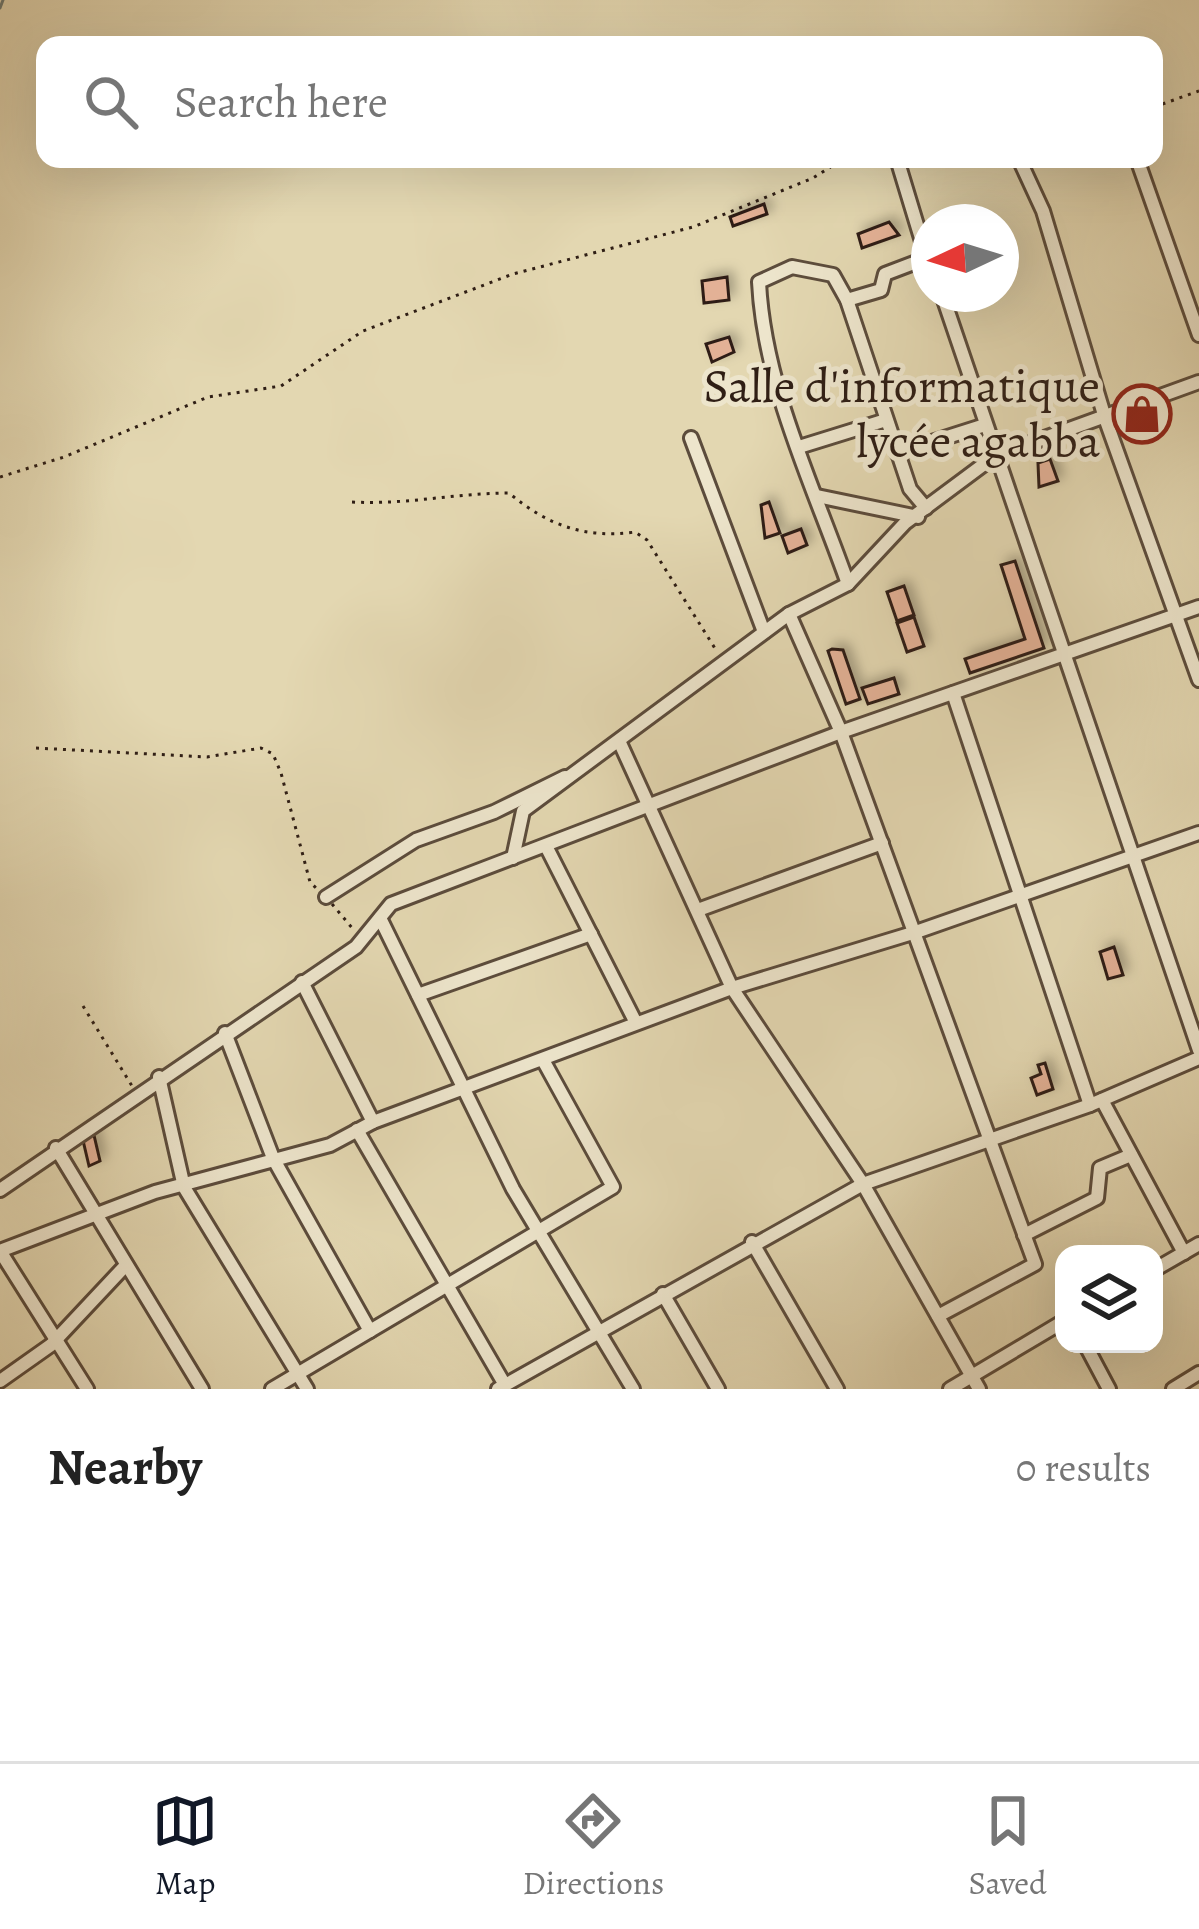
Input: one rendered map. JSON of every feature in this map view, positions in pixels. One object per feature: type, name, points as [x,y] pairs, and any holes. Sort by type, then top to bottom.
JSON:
[{"type":"street","points":[[900,168],[911,205]]},
{"type":"street","points":[[1023,168],[1043,211],[1105,418],[1199,680]]},
{"type":"street","points":[[1139,168],[1199,335]]},
{"type":"street","points":[[847,300],[881,290],[885,274],[911,266]]},
{"type":"street","points":[[848,584],[761,328],[759,282],[792,267],[833,275],[847,300],[897,453],[922,513]]},
{"type":"street","points":[[357,1130],[449,1284],[502,1387],[752,1242],[863,1184],[1096,1103],[1199,1054],[948,312]]},
{"type":"street","points":[[513,858],[523,811],[789,614],[848,584],[922,513],[995,456],[1199,382]]},
{"type":"street","points":[[800,447],[886,420]]},
{"type":"street","points":[[897,453],[985,424]]},
{"type":"street","points":[[691,438],[764,632]]},
{"type":"street","points":[[817,496],[922,513]]},
{"type":"street","points":[[0,1190],[362,940],[392,904],[841,732],[1199,607]]},
{"type":"street","points":[[789,614],[841,732],[1035,1264],[938,1316]]},
{"type":"street","points":[[953,693],[1096,1103],[1131,1155],[1184,1252]]},
{"type":"street","points":[[620,743],[732,988],[863,1184],[976,1383]]},
{"type":"street","points":[[326,897],[416,840],[574,775]]},
{"type":"street","points":[[87,1389],[0,1251],[274,1158],[330,1145],[373,1122],[732,988],[916,932],[1199,832]]},
{"type":"street","points":[[698,910],[882,843]]},
{"type":"street","points":[[546,846],[636,1023]]},
{"type":"street","points":[[380,918],[538,1232],[634,1389]]},
{"type":"street","points":[[418,995],[591,934]]},
{"type":"street","points":[[302,982],[373,1122]]},
{"type":"street","points":[[225,1034],[274,1158],[370,1331]]},
{"type":"street","points":[[272,1389],[613,1187],[543,1060]]},
{"type":"street","points":[[159,1077],[184,1187],[307,1389]]},
{"type":"street","points":[[56,1148],[202,1389]]},
{"type":"street","points":[[1024,1235],[1097,1198],[1100,1168],[1131,1155]]},
{"type":"street","points":[[752,1242],[837,1389]]},
{"type":"street","points":[[1163,1265],[1199,1244]]},
{"type":"street","points":[[0,1381],[56,1340],[126,1265]]},
{"type":"street","points":[[663,1294],[718,1389]]},
{"type":"street","points":[[950,1389],[976,1383],[1055,1327]]},
{"type":"street","points":[[1090,1353],[1109,1389]]},
{"type":"street","points":[[1173,1389],[1199,1373]]},
{"type":"path","points":[[1163,104],[1199,91]]},
{"type":"path","points":[[0,477],[64,457],[208,397],[281,386],[363,331],[513,274],[693,227],[770,198],[826,168]]},
{"type":"path","points":[[352,502],[403,505],[451,493],[509,493],[535,515],[569,530],[605,536],[635,532],[647,540],[724,662]]},
{"type":"path","points":[[36,748],[207,757],[261,748],[273,754],[310,882],[362,940]]},
{"type":"path","points":[[83,1006],[136,1093]]},
{"type":"building","points":[[764,204],[767,214],[733,226],[730,217]]},
{"type":"building","points":[[889,222],[899,235],[862,248],[858,234]]},
{"type":"building","points":[[727,277],[729,300],[704,303],[702,281]]},
{"type":"building","points":[[729,337],[734,352],[712,362],[706,344]]},
{"type":"building","points":[[1050,459],[1058,481],[1039,487],[1038,463]]},
{"type":"building","points":[[769,502],[780,533],[765,538],[761,505]]},
{"type":"building","points":[[801,529],[807,545],[788,553],[782,536]]},
{"type":"building","points":[[1015,561],[1044,648],[970,673],[965,659],[1025,639],[1001,565]]},
{"type":"building","points":[[904,586],[914,615],[897,621],[887,592]]},
{"type":"building","points":[[914,617],[924,646],[907,652],[897,623]]},
{"type":"building","points":[[843,650],[860,699],[846,704],[828,651]]},
{"type":"building","points":[[894,678],[899,694],[868,704],[862,688]]},
{"type":"building","points":[[1114,947],[1123,975],[1108,979],[1100,952]]},
{"type":"building","points":[[1045,1063],[1053,1089],[1037,1095],[1031,1078],[1041,1074],[1038,1065]]},
{"type":"building","points":[[93,1131],[100,1161],[89,1166],[82,1136]]},
{"type":"waterway","points":[[0,8],[3,0]]},
{"type":"place","name":"Salle d'informatique lycée agabba","points":[[1142,414]]}]
